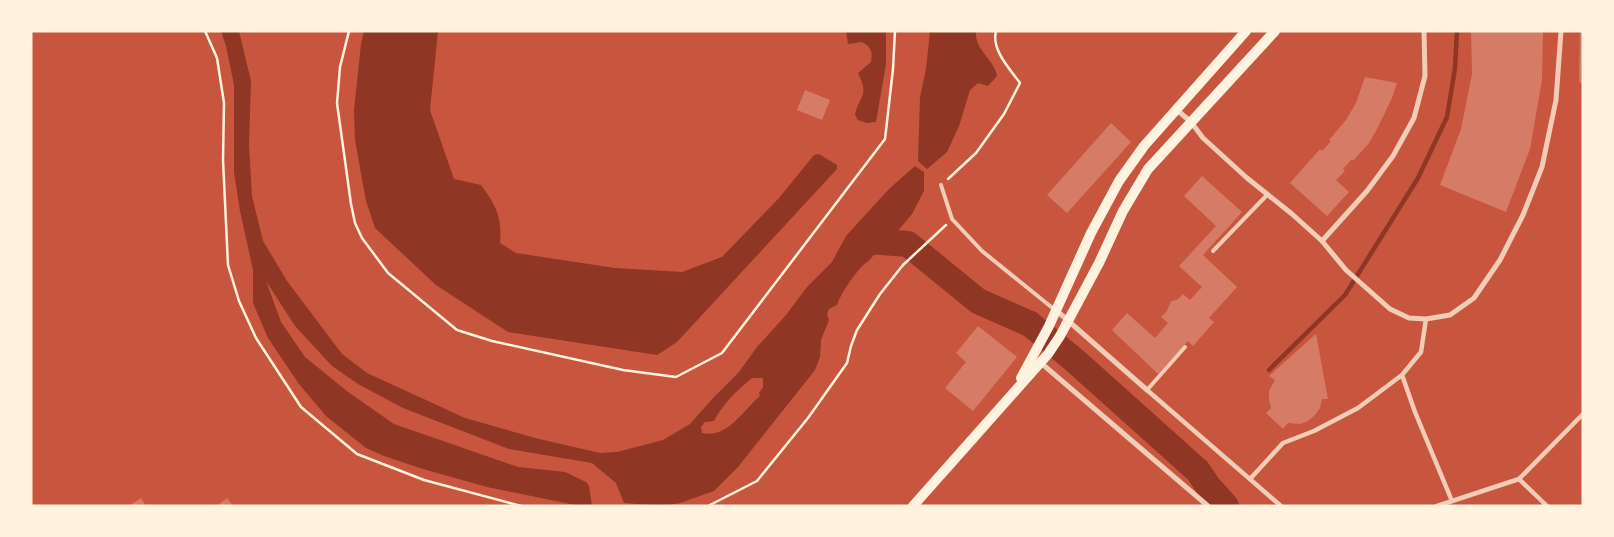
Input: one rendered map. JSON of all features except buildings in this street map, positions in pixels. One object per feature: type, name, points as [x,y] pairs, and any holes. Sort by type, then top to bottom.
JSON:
[{"type":"main road","points":[[1010,396],[1050,326],[1091,233],[1119,181],[1144,146],[1246,31]]},
{"type":"main road","points":[[913,506],[1048,354],[1068,322],[1099,263],[1123,211],[1148,169],[1275,31]]},
{"type":"street","points":[[1322,240],[1367,191],[1393,156],[1414,118],[1425,76],[1424,31]]},
{"type":"street","points":[[1177,110],[1191,122],[1203,138],[1267,195],[1322,240],[1346,270],[1390,309],[1409,318],[1426,319],[1450,315],[1474,298],[1500,260],[1523,216],[1542,167],[1556,100],[1561,31]]},
{"type":"street","points":[[1057,311],[1281,506]]},
{"type":"street","points":[[1250,479],[1283,443],[1314,431],[1358,408],[1402,376],[1421,352],[1426,319]]},
{"type":"street","points":[[1041,363],[1208,506]]},
{"type":"street","points":[[1402,376],[1452,502]]},
{"type":"street","points":[[1437,506],[1520,479],[1583,414]]},
{"type":"street","points":[[1520,479],[1546,506]]},
{"type":"lane","points":[[941,185],[952,219],[982,251],[1057,311]]},
{"type":"lane","points":[[1213,251],[1267,195]]},
{"type":"lane","points":[[1147,390],[1185,347]]},
{"type":"path","points":[[205,31],[217,58],[224,104],[223,160],[228,265],[240,301],[256,338],[301,407],[357,454],[424,480],[521,506]]},
{"type":"path","points":[[349,31],[340,67],[337,103],[351,204],[355,223],[362,238],[388,273],[458,330],[492,341],[623,370],[676,376],[722,353],[885,139],[893,69],[895,31]]},
{"type":"path","points":[[941,185],[976,153],[1004,114],[1020,83],[998,50],[996,31]]},
{"type":"path","points":[[708,506],[757,481],[808,418],[847,363],[857,330],[880,294],[903,265],[952,219]]},
{"type":"shaded area","points":[[221,31],[239,31],[251,81],[249,144],[252,196],[263,241],[287,281],[342,354],[367,373],[465,418],[535,438],[600,453],[617,452],[663,440],[690,424],[739,372],[757,347],[786,315],[807,287],[832,262],[846,236],[889,189],[915,166],[924,172],[924,191],[912,214],[881,251],[868,260],[855,274],[837,305],[829,309],[827,314],[829,320],[821,340],[820,357],[815,370],[738,467],[714,491],[680,503],[664,506],[624,503],[616,483],[592,463],[509,449],[403,408],[358,384],[332,366],[295,326],[266,281],[281,322],[305,357],[348,392],[394,424],[518,467],[565,472],[586,482],[589,486],[592,506],[580,506],[487,487],[423,469],[366,448],[326,416],[299,384],[268,338],[253,303],[253,270],[240,211],[234,172],[234,85]],"holes":[[[752,378],[763,378],[760,396],[735,422],[720,432],[702,433],[701,427],[705,422],[714,421],[726,403]]]},
{"type":"shaded area","points":[[364,31],[438,31],[430,110],[454,179],[481,185],[497,212],[500,226],[500,243],[516,253],[615,268],[682,272],[722,257],[779,198],[814,155],[819,154],[837,165],[837,169],[677,342],[657,355],[508,332],[436,285],[375,228],[366,201],[355,140],[354,110]]},
{"type":"shaded area","points":[[846,31],[886,31],[886,64],[876,122],[867,123],[858,120],[855,115],[863,92],[858,73],[871,62],[872,56],[869,48],[862,42],[848,44]]},
{"type":"shaded area","points":[[930,31],[976,31],[978,44],[993,65],[997,76],[988,86],[978,83],[970,90],[959,126],[947,152],[927,169],[918,161],[920,97],[926,69]]},
{"type":"waterway","points":[[1269,370],[1345,295],[1418,178],[1447,117],[1455,68],[1457,31]]},
{"type":"waterway","points":[[859,252],[869,241],[908,244],[978,301],[1030,324],[1073,359],[1198,471],[1208,486],[1226,506]]}]
